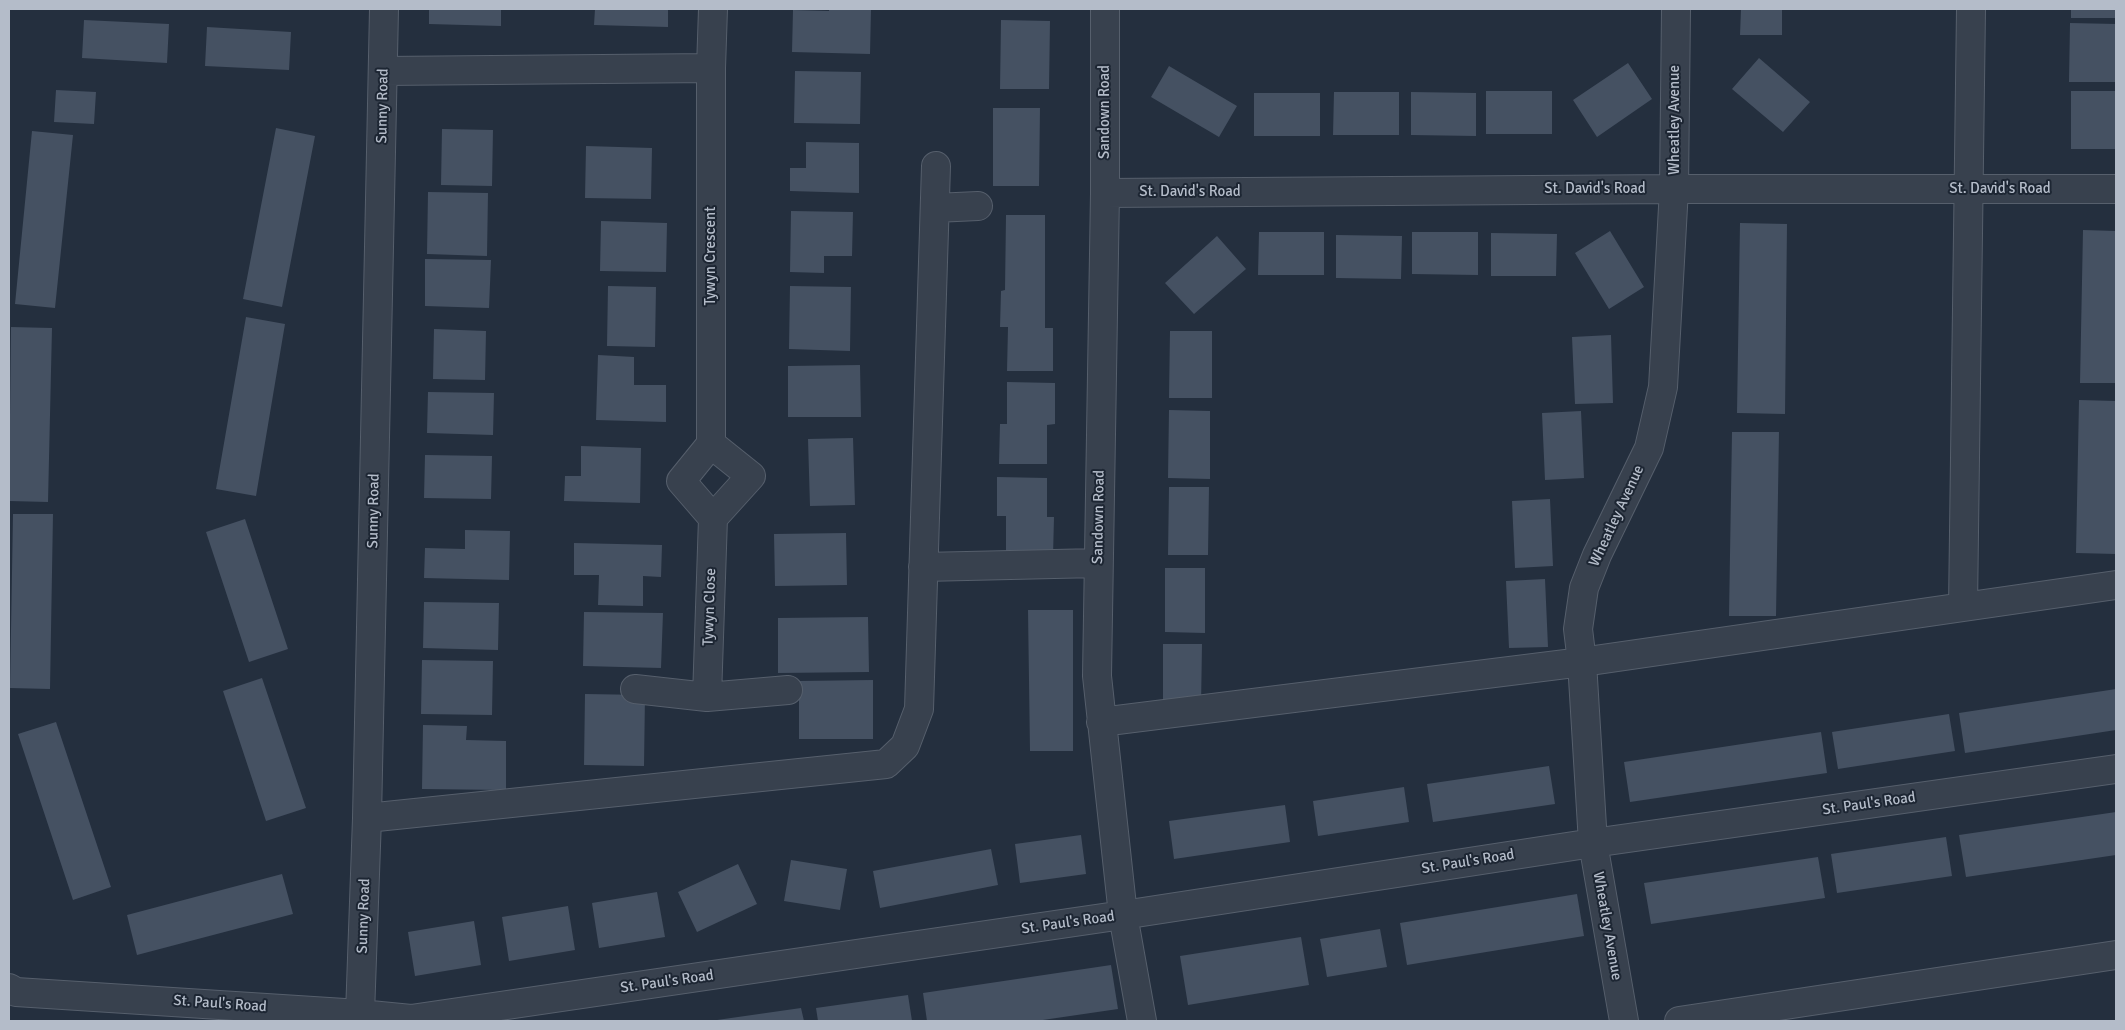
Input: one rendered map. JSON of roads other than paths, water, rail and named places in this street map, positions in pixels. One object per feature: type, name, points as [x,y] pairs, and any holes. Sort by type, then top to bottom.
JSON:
[{"type":"street","name":"Sunny Road","points":[[360,1014],[367,818],[384,9]]},
{"type":"street","name":"Tywyn Crescent","points":[[711,444],[711,68],[713,9]]},
{"type":"street","name":"Sandown Road","points":[[1105,9],[1105,193],[1097,676],[1123,915],[1142,1021]]},
{"type":"street","name":"Wheatley Avenue","points":[[1624,1021],[1593,843],[1582,662],[1578,629],[1584,588],[1597,554],[1622,508],[1649,448],[1663,388],[1674,189],[1676,9]]},
{"type":"street","points":[[1963,607],[1971,9]]},
{"type":"street","points":[[384,72],[711,68]]},
{"type":"street","points":[[367,818],[886,764],[906,746],[919,709],[936,166]]},
{"type":"street","name":"St. David's Road","points":[[1105,193],[1674,189],[2116,189]]},
{"type":"street","points":[[935,208],[978,206]]},
{"type":"street","points":[[711,444],[751,476],[714,518],[681,482],[711,444]]},
{"type":"street","name":"Tywyn Close","points":[[707,697],[714,518]]},
{"type":"street","points":[[923,567],[1098,562]]},
{"type":"street","points":[[1101,722],[1582,662],[2116,585]]},
{"type":"street","points":[[635,689],[707,697],[788,690]]},
{"type":"street","name":"St. Paul's Road","points":[[12,990],[360,1014],[411,1020],[1123,915],[1593,843],[2116,769]]},
{"type":"street","points":[[1679,1021],[2116,955]]}]
